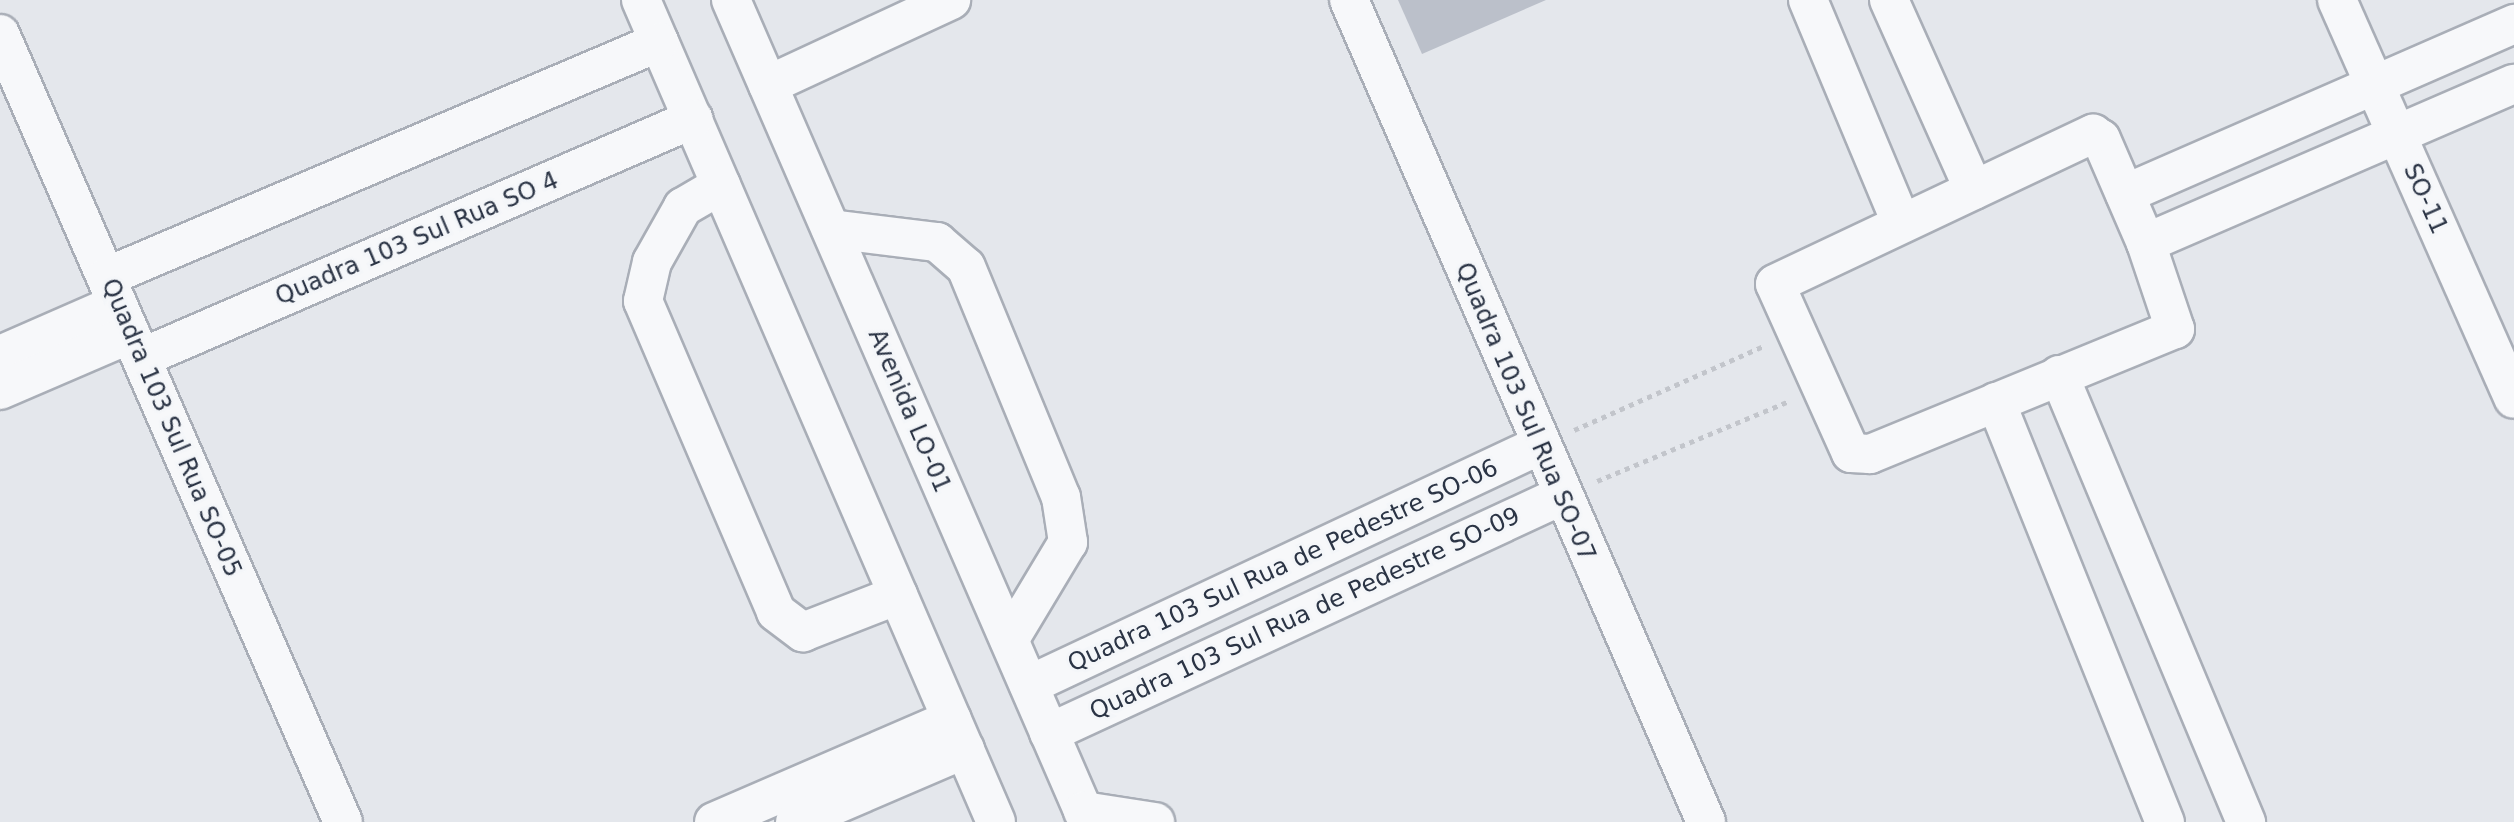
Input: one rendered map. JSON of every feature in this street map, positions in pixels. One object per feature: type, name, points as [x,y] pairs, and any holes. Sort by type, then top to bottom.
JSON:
[{"type":"street","points":[[641,0],[996,822]]},
{"type":"street","points":[[768,85],[951,0]]},
{"type":"street","name":"Quadra 103 Sul Rua SO-07","points":[[1349,0],[1538,446],[1706,822]]},
{"type":"street","points":[[1808,0],[1901,222]]},
{"type":"street","points":[[1889,0],[1974,190]]},
{"type":"street","name":"SO-11","points":[[2337,0],[2514,398]]},
{"type":"street","name":"Avenida LO-01","points":[[734,1],[1086,817]]},
{"type":"street","points":[[2125,194],[2514,24]]},
{"type":"street","name":"Quadra 103 Sul Rua SO-05","points":[[0,34],[343,822]]},
{"type":"street","name":"Quadra 103 Sul Rua SO 4","points":[[0,390],[123,318],[659,42]]},
{"type":"street","points":[[2146,243],[2514,84]]},
{"type":"street","name":"Quadra 103 Sul Rua SO 4","points":[[0,355],[123,318],[692,120]]},
{"type":"street","points":[[2089,133],[2099,134],[2146,243],[2175,329],[1861,456],[1844,443],[1817,389],[1792,333],[1777,281],[1974,190],[2089,133]]},
{"type":"street","points":[[721,185],[683,206],[652,262],[643,301],[776,612],[803,632],[898,595]]},
{"type":"street","points":[[831,229],[937,242],[967,267],[1061,497],[1068,542],[1009,640]]},
{"type":"street","points":[[2059,375],[2246,822]]},
{"type":"street","points":[[1996,402],[2165,822]]},
{"type":"street","name":"Quadra 103 Sul Rua de Pedestre SO-06","points":[[1028,685],[1538,446]]},
{"type":"street","name":"Quadra 103 Sul Rua de Pedestre SO-09","points":[[1049,733],[1561,496]]},
{"type":"street","points":[[714,822],[958,734]]},
{"type":"street","points":[[795,822],[958,734]]},
{"type":"street","points":[[1086,817],[1155,822]]},
{"type":"path","points":[[1538,446],[1792,333]]},
{"type":"path","points":[[1561,496],[1817,389]]},
{"type":"building","points":[[1398,0],[1546,0],[1422,54]]}]
